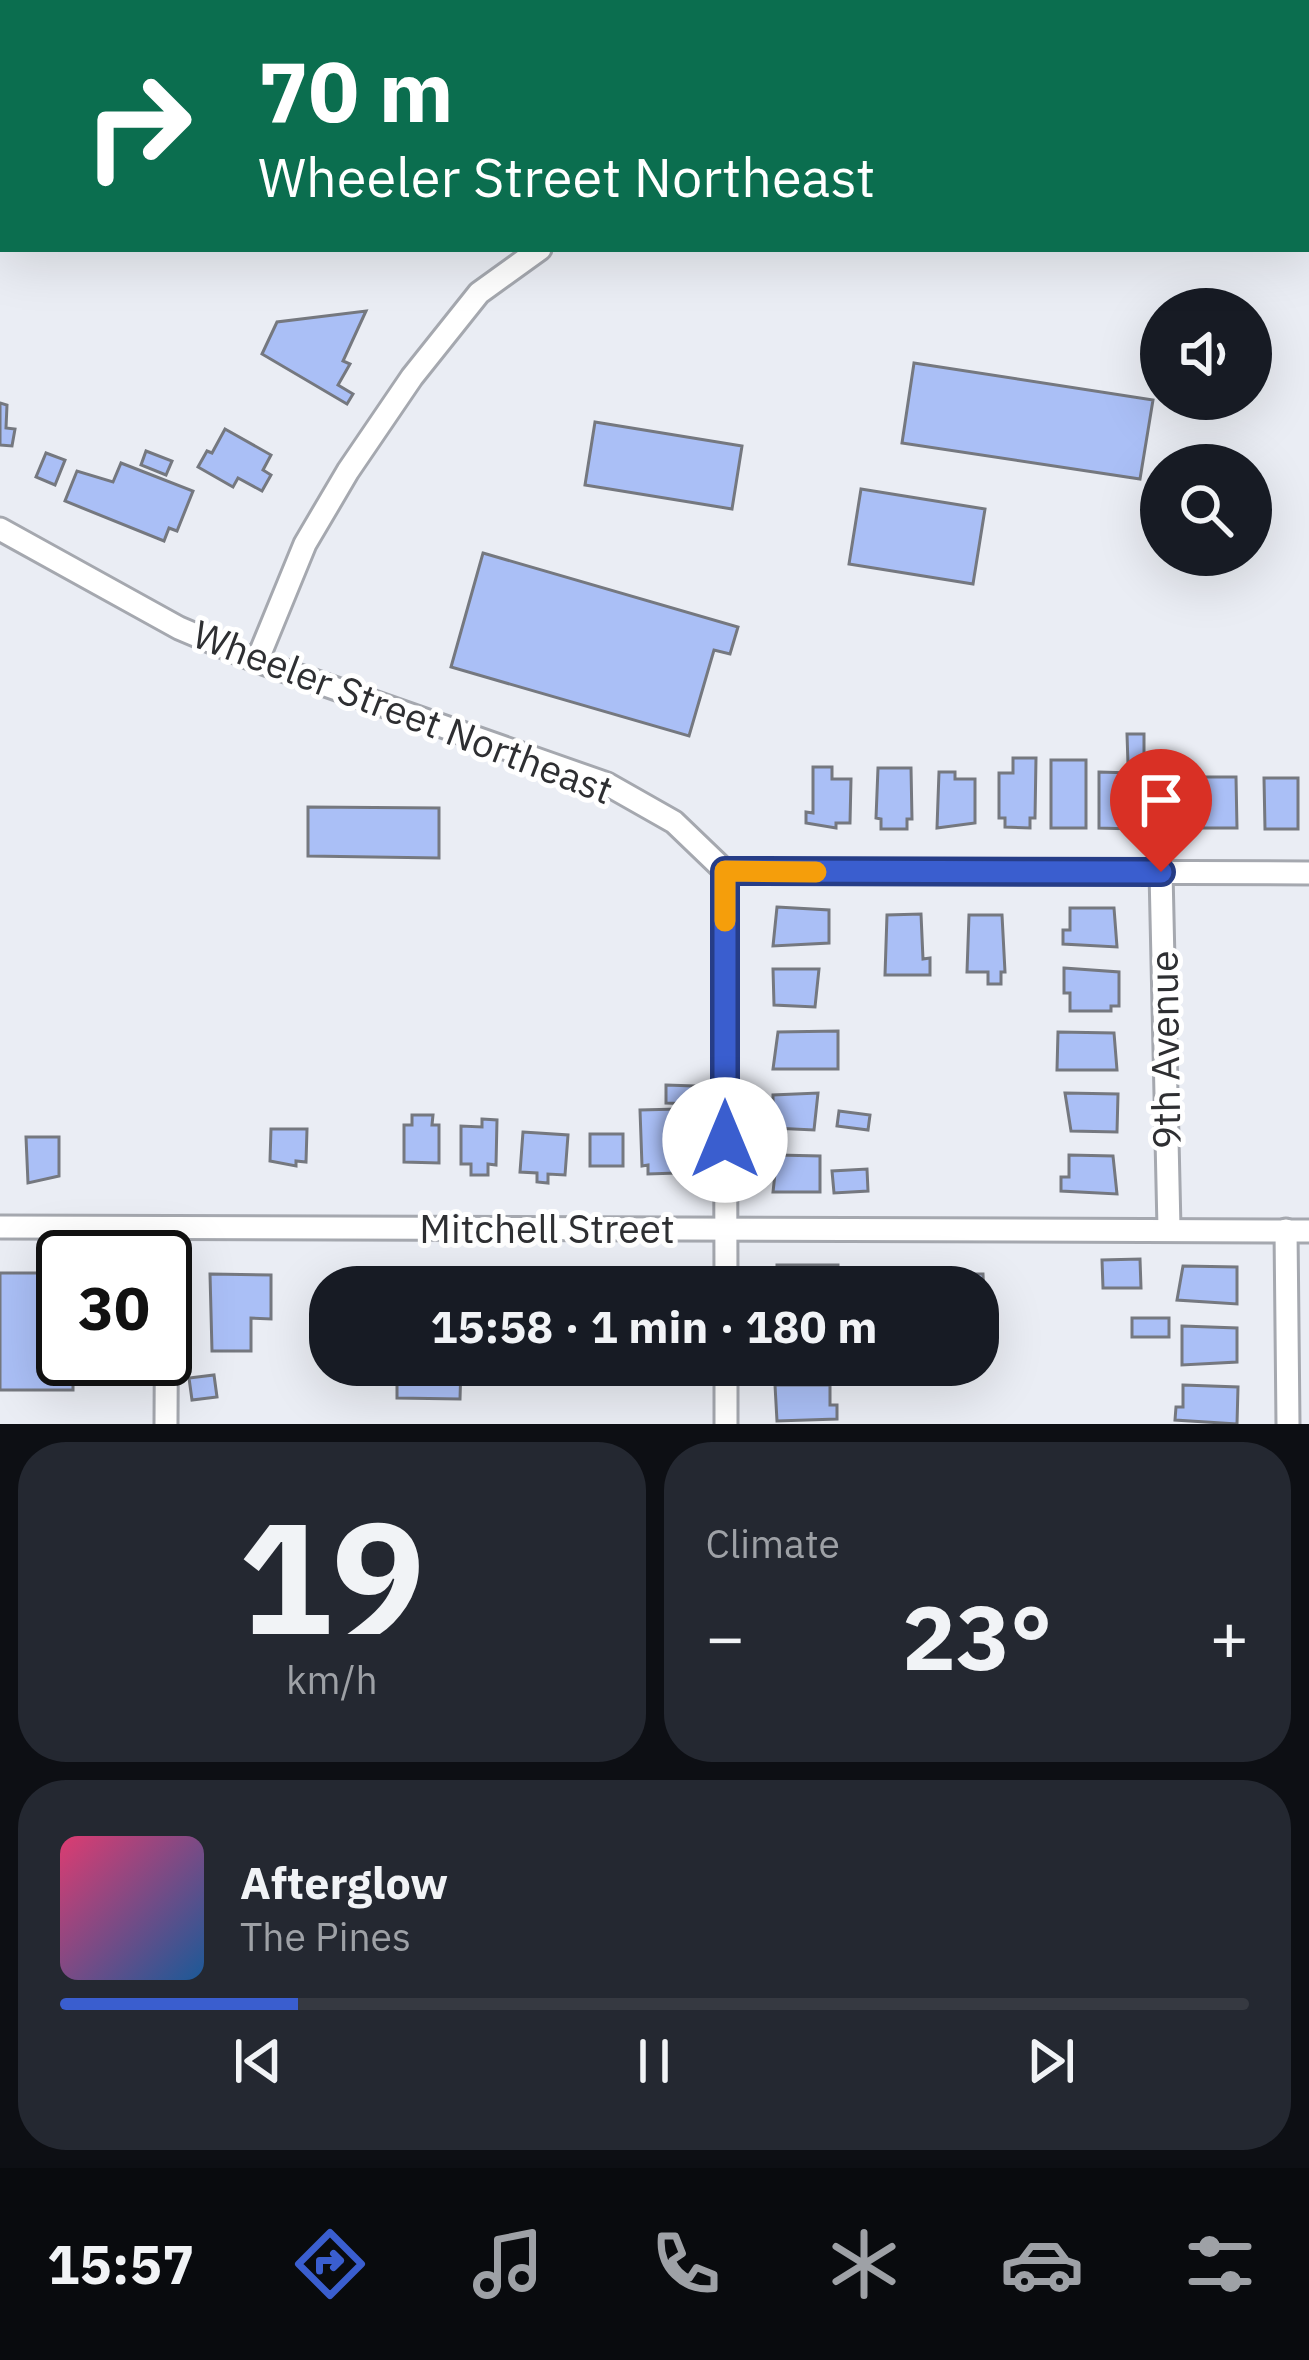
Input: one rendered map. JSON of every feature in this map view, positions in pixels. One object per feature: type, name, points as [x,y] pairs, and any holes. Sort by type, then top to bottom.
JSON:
[{"type":"street","points":[[257,661],[305,544],[360,452],[479,293],[536,252]]},
{"type":"street","name":"Wheeler Street Northeast","points":[[0,529],[179,628],[257,661],[607,784],[674,822],[725,871]]},
{"type":"street","points":[[726,1266],[725,871],[1309,873]]},
{"type":"street","name":"9th Avenue","points":[[1161,872],[1169,1228]]},
{"type":"street","name":"Mitchell Street","points":[[0,1227],[1298,1231]]},
{"type":"street","points":[[166,1424],[167,1228]]},
{"type":"street","points":[[1288,1424],[1298,1231]]},
{"type":"street","points":[[726,1386],[726,1424]]},
{"type":"building","points":[[366,311],[343,361],[350,364],[338,385],[353,394],[347,404],[262,354],[277,322]]},
{"type":"building","points":[[914,363],[1140,398],[1140,420],[1150,420],[1146,444],[1140,444],[1140,479],[902,443]]},
{"type":"building","points":[[0,403],[7,405],[6,428],[15,429],[12,446],[0,445]]},
{"type":"building","points":[[595,422],[742,446],[732,509],[585,485]]},
{"type":"building","points":[[225,429],[271,455],[263,470],[271,475],[262,491],[238,478],[233,487],[198,467]]},
{"type":"building","points":[[146,451],[172,461],[166,475],[141,465]]},
{"type":"building","points":[[46,453],[65,460],[55,485],[36,477]]},
{"type":"building","points":[[121,463],[193,491],[177,531],[169,528],[164,541],[65,501],[77,471],[113,482]]},
{"type":"building","points":[[861,489],[985,509],[973,584],[849,564]]},
{"type":"building","points":[[483,553],[738,627],[730,654],[714,650],[689,736],[451,667]]},
{"type":"building","points":[[1127,734],[1144,734],[1144,764],[1128,764]]},
{"type":"building","points":[[1013,758],[1036,758],[1035,818],[1030,818],[1030,828],[1005,827],[1005,818],[999,818],[999,773],[1013,773]]},
{"type":"building","points":[[1051,760],[1086,760],[1086,828],[1051,828]]},
{"type":"building","points":[[1149,765],[1185,765],[1186,819],[1179,819],[1179,829],[1155,829],[1155,819],[1149,819]]},
{"type":"building","points":[[813,767],[832,767],[832,779],[851,779],[850,823],[836,823],[836,828],[806,823],[806,812],[813,813]]},
{"type":"building","points":[[878,768],[911,768],[912,819],[907,819],[907,829],[881,829],[881,819],[876,818]]},
{"type":"building","points":[[939,772],[955,772],[955,779],[975,779],[975,823],[937,828]]},
{"type":"building","points":[[1099,772],[1131,773],[1133,829],[1099,828]]},
{"type":"building","points":[[1204,777],[1236,777],[1237,828],[1203,828]]},
{"type":"building","points":[[1264,778],[1298,778],[1298,829],[1265,829]]},
{"type":"building","points":[[308,807],[439,808],[439,858],[308,856]]},
{"type":"building","points":[[777,907],[829,910],[829,943],[773,946]]},
{"type":"building","points":[[1070,908],[1114,908],[1117,947],[1063,944],[1063,930],[1070,930]]},
{"type":"building","points":[[921,914],[923,959],[930,958],[930,975],[885,975],[887,915]]},
{"type":"building","points":[[969,915],[1002,915],[1005,972],[1001,972],[1001,984],[988,984],[988,972],[967,972]]},
{"type":"building","points":[[1064,968],[1119,972],[1119,1006],[1111,1006],[1111,1011],[1070,1011]]},
{"type":"building","points":[[773,969],[819,969],[815,1007],[774,1005]]},
{"type":"building","points":[[838,1031],[838,1069],[773,1069],[778,1032]]},
{"type":"building","points":[[1058,1032],[1114,1033],[1117,1070],[1057,1070]]},
{"type":"building","points":[[666,1085],[694,1086],[694,1104],[666,1103]]},
{"type":"building","points":[[818,1093],[814,1130],[773,1128],[773,1095]]},
{"type":"building","points":[[1065,1093],[1118,1094],[1117,1132],[1071,1131]]},
{"type":"building","points":[[678,1109],[677,1173],[648,1174],[648,1165],[642,1166],[640,1110]]},
{"type":"building","points":[[839,1111],[870,1115],[868,1130],[837,1126]]},
{"type":"building","points":[[412,1115],[433,1115],[432,1125],[439,1125],[439,1163],[404,1162],[404,1125],[412,1125]]},
{"type":"building","points":[[482,1119],[497,1120],[496,1165],[488,1164],[488,1175],[471,1175],[471,1164],[461,1164],[461,1126],[482,1127]]},
{"type":"building","points":[[271,1129],[307,1129],[306,1162],[296,1161],[296,1166],[270,1161]]},
{"type":"building","points":[[523,1132],[568,1135],[565,1175],[548,1174],[548,1183],[537,1182],[537,1173],[520,1172]]},
{"type":"building","points":[[590,1134],[623,1134],[623,1166],[590,1166]]},
{"type":"building","points":[[26,1137],[59,1137],[59,1176],[28,1183]]},
{"type":"building","points":[[777,1155],[820,1156],[820,1192],[773,1192]]},
{"type":"building","points":[[1069,1155],[1113,1156],[1117,1194],[1061,1191],[1061,1177],[1069,1177]]},
{"type":"building","points":[[867,1169],[868,1191],[834,1193],[832,1171]]},
{"type":"building","points":[[1140,1259],[1141,1288],[1103,1288],[1102,1260]]},
{"type":"building","points":[[1183,1266],[1237,1267],[1237,1304],[1177,1300]]},
{"type":"building","points":[[0,1273],[36,1273],[36,1386],[73,1386],[73,1390],[0,1390]]},
{"type":"building","points":[[210,1274],[271,1275],[271,1319],[251,1318],[251,1351],[212,1351]]},
{"type":"building","points":[[1132,1318],[1169,1318],[1169,1337],[1132,1337]]},
{"type":"building","points":[[1182,1326],[1237,1328],[1237,1362],[1182,1365]]},
{"type":"building","points":[[214,1375],[217,1397],[192,1400],[192,1378]]},
{"type":"building","points":[[1183,1385],[1238,1387],[1237,1424],[1175,1420],[1176,1407],[1183,1407]]},
{"type":"building","points":[[397,1386],[460,1386],[460,1399],[397,1398]]},
{"type":"building","points":[[775,1386],[830,1386],[830,1405],[837,1405],[837,1419],[777,1421]]},
{"type":"slow traffic","points":[[725,921],[725,871],[816,872]]},
{"type":"route","points":[[725,1140],[725,871],[1161,872]]}]
